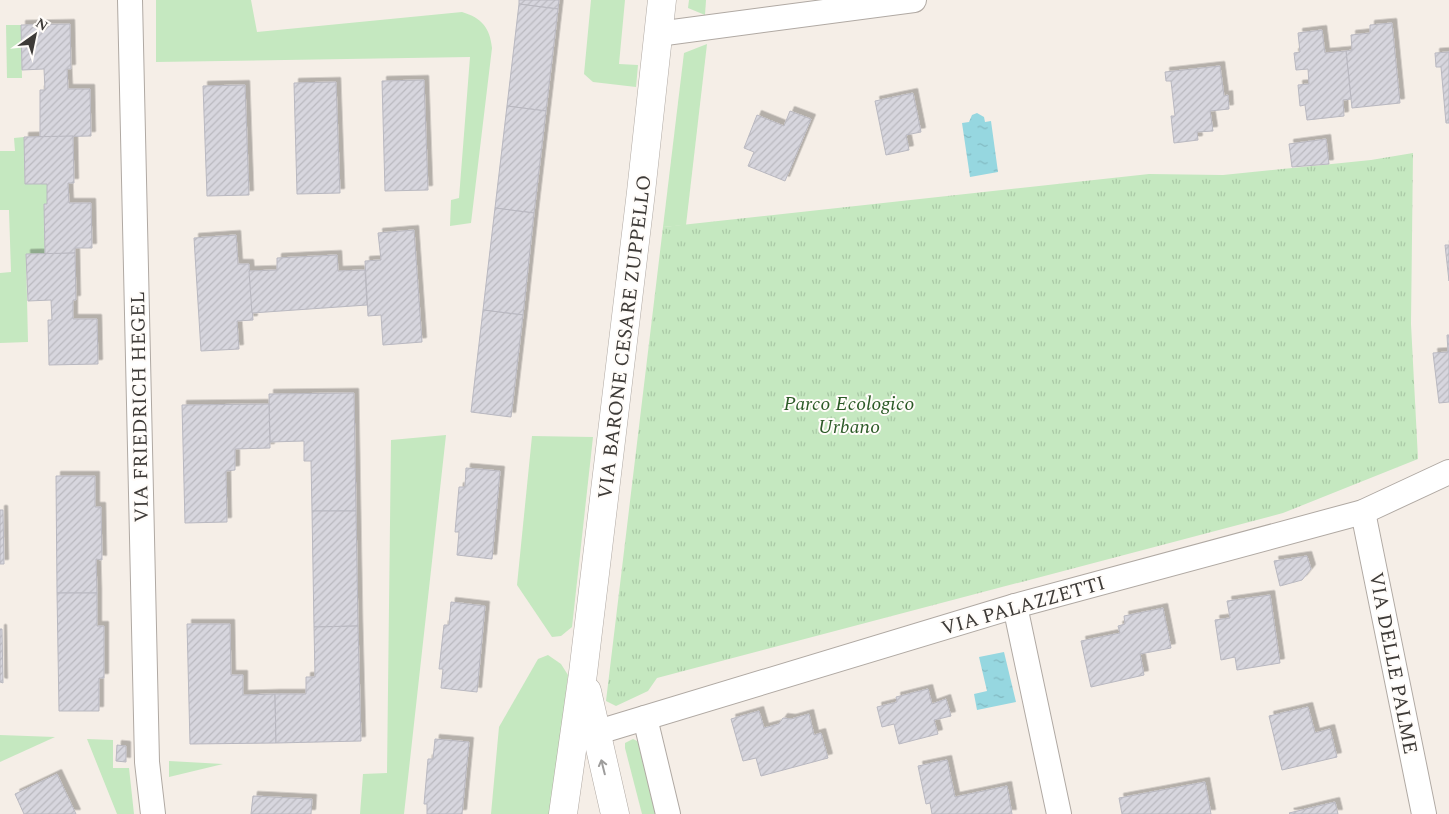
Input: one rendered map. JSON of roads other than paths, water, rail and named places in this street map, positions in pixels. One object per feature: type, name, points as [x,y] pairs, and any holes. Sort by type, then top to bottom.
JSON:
[{"type":"main road","name":"VIA BARONE CESARE ZUPPELLO","points":[[563,814],[583,674],[662,0]]},
{"type":"main road","name":"VIA BARONE CESARE ZUPPELLO","points":[[583,674],[615,814]]},
{"type":"street","name":"VIA FRIEDRICH HEGEL","points":[[130,0],[147,762],[153,814]]},
{"type":"street","points":[[658,34],[914,0]]},
{"type":"street","name":"VIA PALAZZETTI","points":[[595,733],[1015,606],[1363,512],[1449,472]]},
{"type":"street","name":"VIA DELLE PALME","points":[[1363,512],[1424,814]]},
{"type":"street","points":[[1015,606],[1058,814]]},
{"type":"street","points":[[645,718],[668,814]]},
{"type":"water","points":[[977,113],[984,117],[985,122],[991,121],[998,172],[970,177],[962,123],[969,122],[972,115]]},
{"type":"water","points":[[1004,652],[1016,702],[977,710],[974,694],[987,691],[979,657]]},
{"type":"park label","name":"Parco Ecologico Urbano","points":[[849,414]]}]
